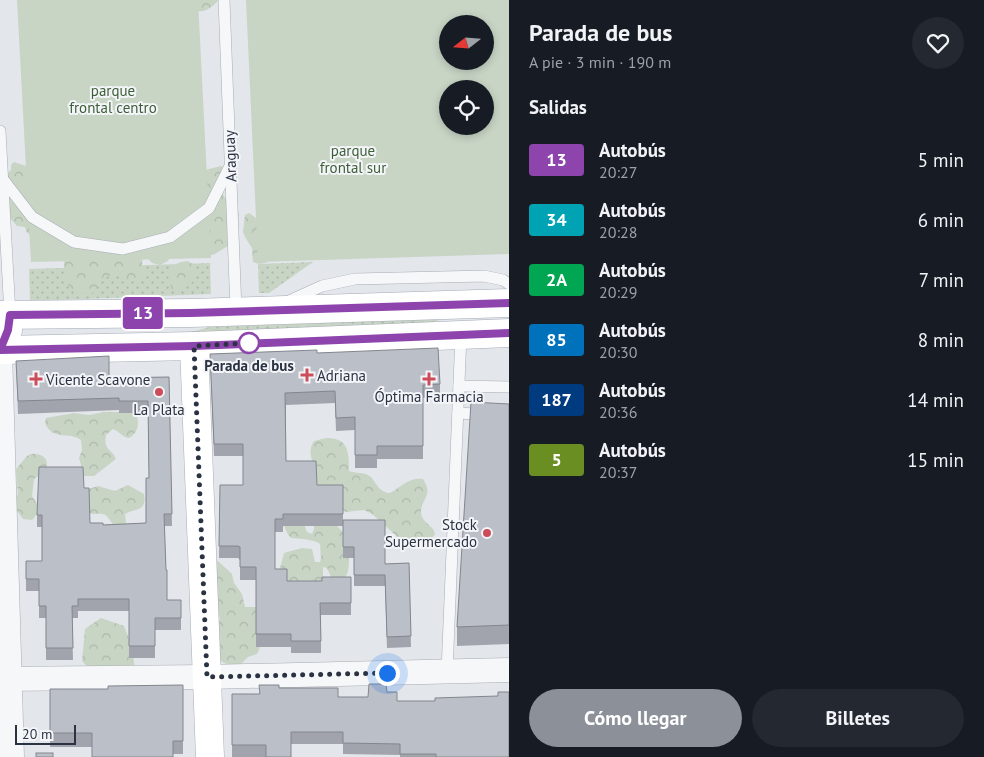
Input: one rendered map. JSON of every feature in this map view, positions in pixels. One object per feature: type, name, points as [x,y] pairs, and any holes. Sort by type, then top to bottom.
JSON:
[{"type":"main road","points":[[3,335],[507,287]]},
{"type":"main road","points":[[3,335],[194,346],[509,333]]},
{"type":"main road","points":[[194,346],[210,757]]},
{"type":"street","points":[[3,335],[5,679],[12,757]]},
{"type":"street","points":[[5,679],[207,677],[509,670]]},
{"type":"lane","name":"Araguay","points":[[224,0],[236,312]]},
{"type":"lane","points":[[0,131],[10,299],[3,335]]},
{"type":"lane","points":[[2,178],[32,217],[40,222],[74,242],[122,249],[170,237],[209,208],[230,167]]},
{"type":"lane","points":[[446,672],[461,335]]},
{"type":"lane","points":[[459,386],[509,387]]},
{"type":"lane","points":[[458,413],[509,416]]},
{"type":"green space","name":"parque frontal centro","points":[[17,0],[198,0],[211,258],[31,262]]},
{"type":"green space","points":[[176,0],[219,0],[208,9],[198,11]]},
{"type":"green space","name":"parque frontal sur","points":[[246,0],[509,0],[509,254],[258,262]]},
{"type":"green space","points":[[14,162],[26,166],[143,255],[142,264],[146,277],[135,279],[115,276],[104,277],[99,282],[95,292],[86,294],[77,292],[69,287],[64,276],[64,250],[32,237],[25,227],[17,226],[9,217],[6,175],[11,170],[11,165]]},
{"type":"green space","points":[[221,166],[228,170],[229,186],[221,190],[225,198],[234,199],[239,215],[228,246],[213,255],[179,250],[172,253],[168,261],[160,265],[152,263],[146,257],[205,170]]},
{"type":"green space","points":[[249,213],[256,218],[272,258],[266,263],[253,262],[252,248],[243,232],[245,215]]},
{"type":"green space","points":[[188,261],[195,266],[198,274],[194,281],[180,290],[172,289],[169,278],[170,269],[177,264]]},
{"type":"green space","points":[[313,262],[269,293],[259,293],[258,264]]},
{"type":"green space","points":[[210,263],[211,294],[30,301],[29,269]]},
{"type":"green space","points":[[439,320],[423,326],[192,332],[209,327]]},
{"type":"green space","points":[[104,412],[132,412],[136,414],[137,428],[129,438],[113,429],[106,435],[107,447],[116,459],[94,476],[84,476],[79,458],[82,450],[81,440],[76,437],[52,432],[45,423],[46,418],[74,413],[89,415]]},
{"type":"green space","points":[[326,438],[339,440],[346,448],[349,459],[349,471],[368,475],[385,492],[391,493],[406,482],[423,479],[426,484],[427,493],[421,512],[424,520],[434,531],[433,537],[421,546],[409,547],[372,514],[364,510],[346,512],[311,492],[317,479],[311,455],[312,446],[314,441]]},
{"type":"green space","points":[[32,454],[44,457],[47,464],[45,470],[34,479],[32,496],[37,504],[38,513],[32,520],[23,519],[14,507],[14,502],[18,494],[16,469],[27,456]]},
{"type":"green space","points":[[128,485],[144,494],[144,504],[142,507],[125,514],[126,524],[123,528],[115,527],[104,514],[88,512],[89,489],[98,486],[115,491]]},
{"type":"green space","points":[[281,519],[304,524],[307,532],[312,534],[314,525],[333,521],[344,535],[348,547],[349,565],[344,579],[331,577],[327,568],[323,567],[322,584],[293,592],[278,576],[284,553],[302,548],[312,549],[315,562],[320,562],[320,544],[312,540],[290,537]]},
{"type":"green space","points":[[213,559],[218,561],[232,574],[234,583],[242,594],[245,607],[259,607],[260,625],[256,633],[259,651],[257,654],[248,657],[239,666],[230,665],[218,658],[216,628],[220,619],[216,605]]},
{"type":"green space","points":[[101,618],[124,626],[132,647],[135,669],[106,687],[82,661],[85,629]]},
{"type":"building","points":[[438,348],[440,384],[423,385],[423,446],[377,446],[377,455],[355,455],[355,417],[336,418],[335,391],[285,393],[286,461],[316,461],[317,485],[343,485],[343,514],[283,514],[283,519],[275,519],[275,569],[287,569],[287,581],[322,581],[322,577],[351,577],[351,603],[320,603],[321,641],[291,641],[291,634],[256,634],[256,567],[240,567],[240,547],[219,546],[220,485],[243,485],[243,444],[214,444],[210,354],[317,350],[317,353]]},
{"type":"building","points":[[109,356],[109,378],[169,377],[172,514],[164,514],[167,600],[181,600],[181,618],[155,618],[155,646],[129,646],[129,599],[78,599],[78,606],[72,606],[73,648],[46,648],[46,606],[39,606],[39,579],[26,579],[26,561],[42,561],[42,515],[37,515],[39,467],[83,467],[84,488],[89,488],[90,523],[103,523],[103,525],[146,523],[146,478],[149,478],[148,401],[119,401],[119,398],[18,401],[16,361]]},
{"type":"building","name":"Stock Supermercado","points":[[471,402],[509,404],[509,625],[457,627]]},
{"type":"building","points":[[343,520],[385,520],[385,564],[409,563],[411,636],[387,637],[385,575],[354,575],[354,547],[343,547]]},
{"type":"building","points":[[369,684],[386,684],[387,692],[397,692],[397,701],[435,701],[435,698],[498,696],[498,692],[509,692],[509,757],[436,757],[436,754],[400,754],[400,744],[343,743],[343,732],[291,732],[291,757],[266,757],[266,745],[232,745],[232,694],[260,694],[259,685],[279,685],[279,688],[338,688],[338,697],[368,697]]},
{"type":"building","points":[[183,685],[183,741],[173,741],[173,757],[92,757],[92,733],[50,733],[50,689],[108,689],[108,686]]},
{"type":"building","points":[[36,753],[53,753],[53,757],[36,757]]},
{"type":"bus line","name":"13","points":[[509,303],[191,313],[10,315],[8,330],[0,350],[194,346],[509,333]]},
{"type":"place","name":"Parada de bus","points":[[249,343]]},
{"type":"place","name":"Adriana","points":[[307,375]]},
{"type":"place","name":"Vicente Scavone","points":[[36,379]]},
{"type":"place","name":"Óptima Farmacia","points":[[429,379]]},
{"type":"place","name":"La Plata","points":[[159,392]]},
{"type":"place","name":"Stock Supermercado","points":[[487,533]]},
{"type":"route","points":[[249,343],[251,343],[194,346],[207,677],[387,673]]}]
